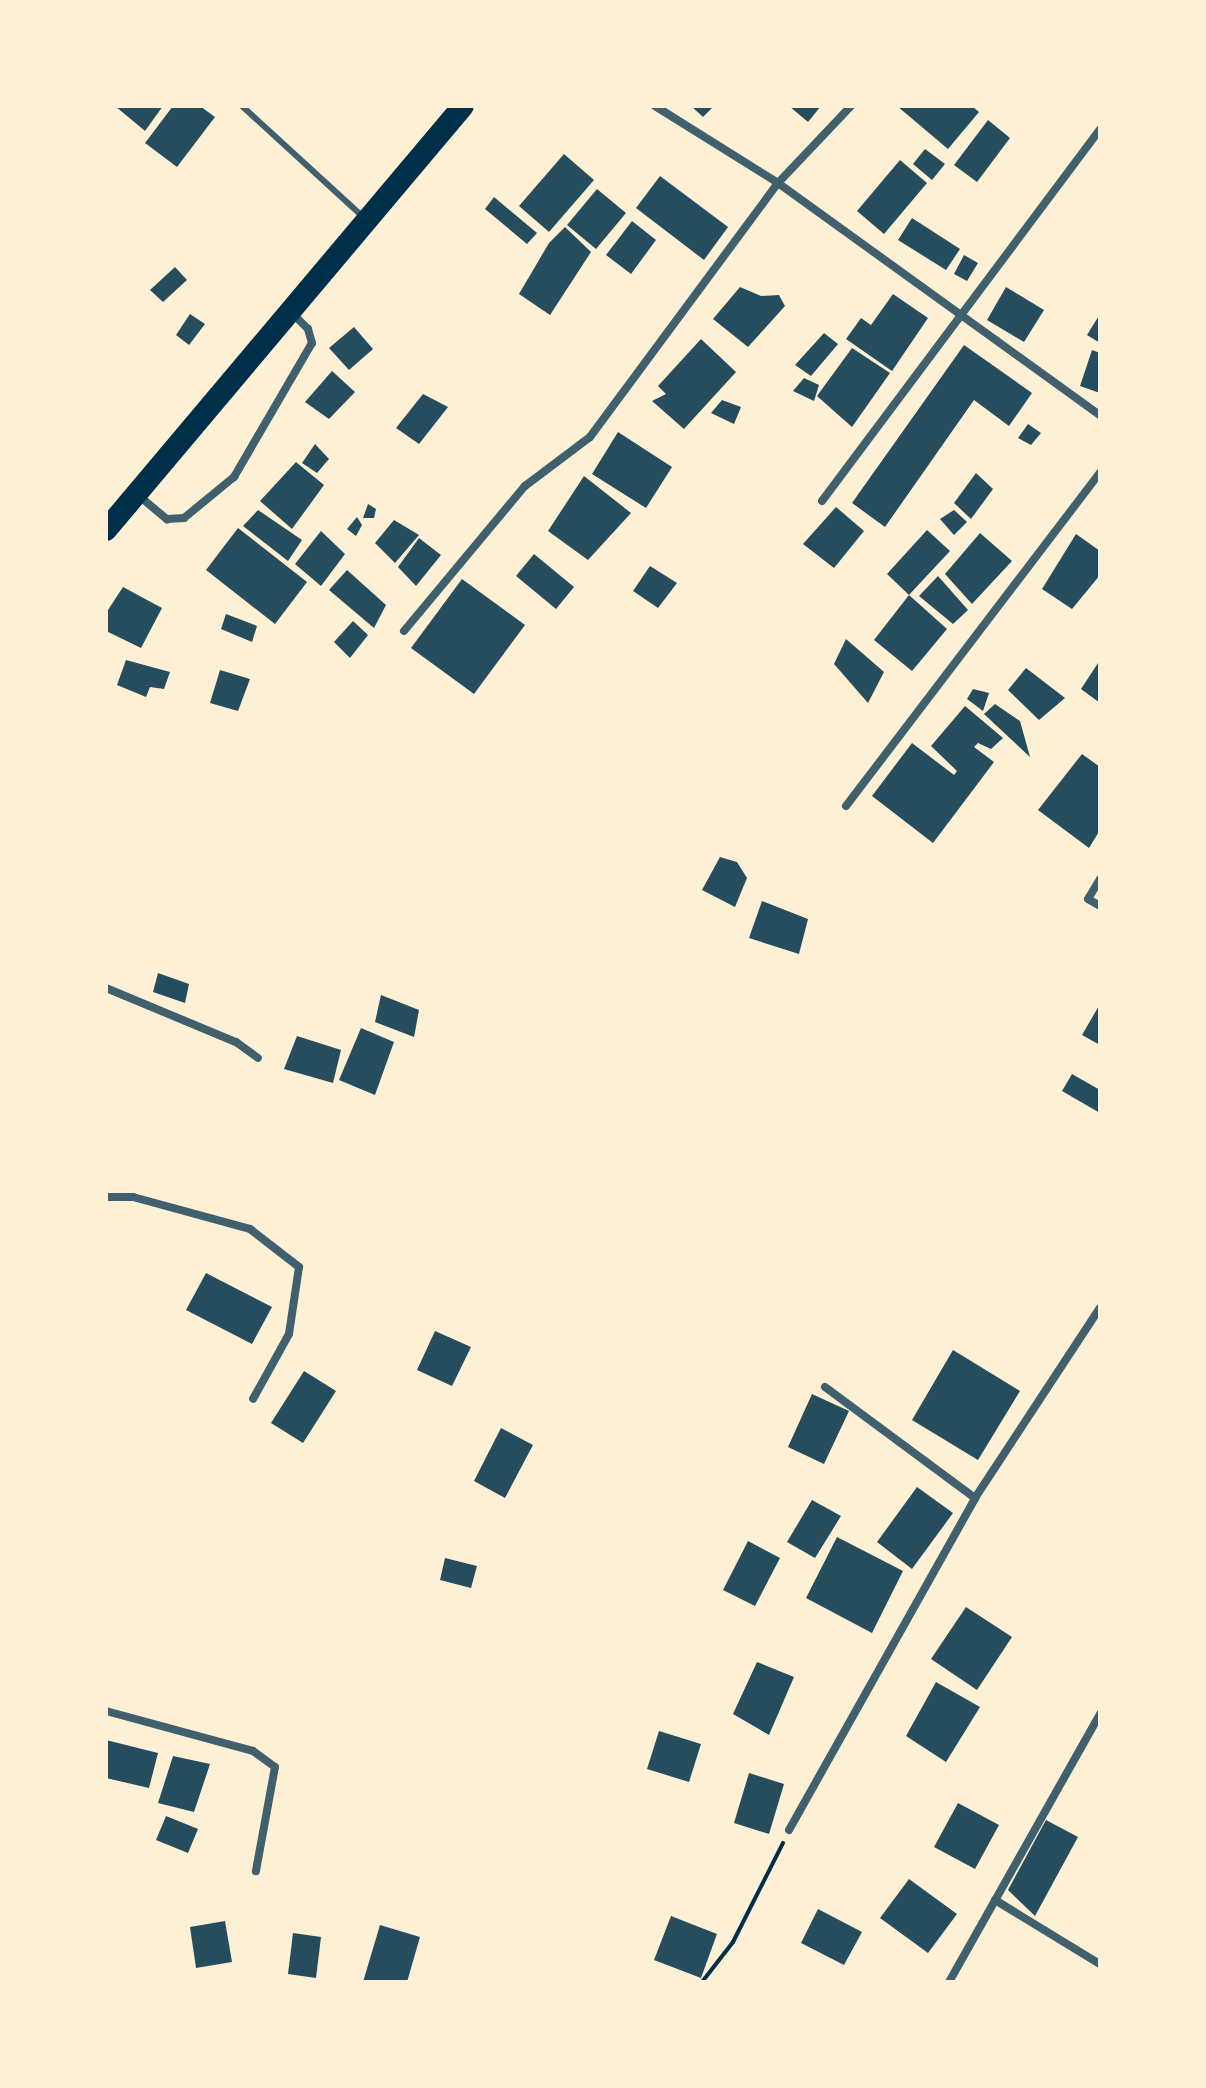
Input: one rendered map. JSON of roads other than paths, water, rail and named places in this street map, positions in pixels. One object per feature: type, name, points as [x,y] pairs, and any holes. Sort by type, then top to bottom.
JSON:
[{"type":"highway","points":[[106,530],[463,106]]},
{"type":"street","points":[[655,106],[778,183],[1100,415]]},
{"type":"street","points":[[404,631],[525,486],[590,437],[778,183],[851,106]]},
{"type":"street","points":[[822,501],[1100,129]]},
{"type":"street","points":[[137,494],[167,519],[184,518],[234,477],[312,343],[308,329],[290,311]]},
{"type":"street","points":[[846,806],[1100,472]]},
{"type":"street","points":[[1100,879],[1088,899],[1100,906]]},
{"type":"street","points":[[106,988],[236,1042],[258,1058]]},
{"type":"street","points":[[106,1197],[133,1197],[250,1229],[299,1267],[289,1334],[253,1399]]},
{"type":"street","points":[[789,1830],[975,1498],[1100,1308]]},
{"type":"street","points":[[825,1387],[975,1498]]},
{"type":"street","points":[[106,1711],[253,1751],[275,1767],[256,1871]]},
{"type":"street","points":[[949,1982],[1100,1714]]},
{"type":"street","points":[[995,1900],[1100,1964]]},
{"type":"lane","points":[[242,106],[366,219]]}]
